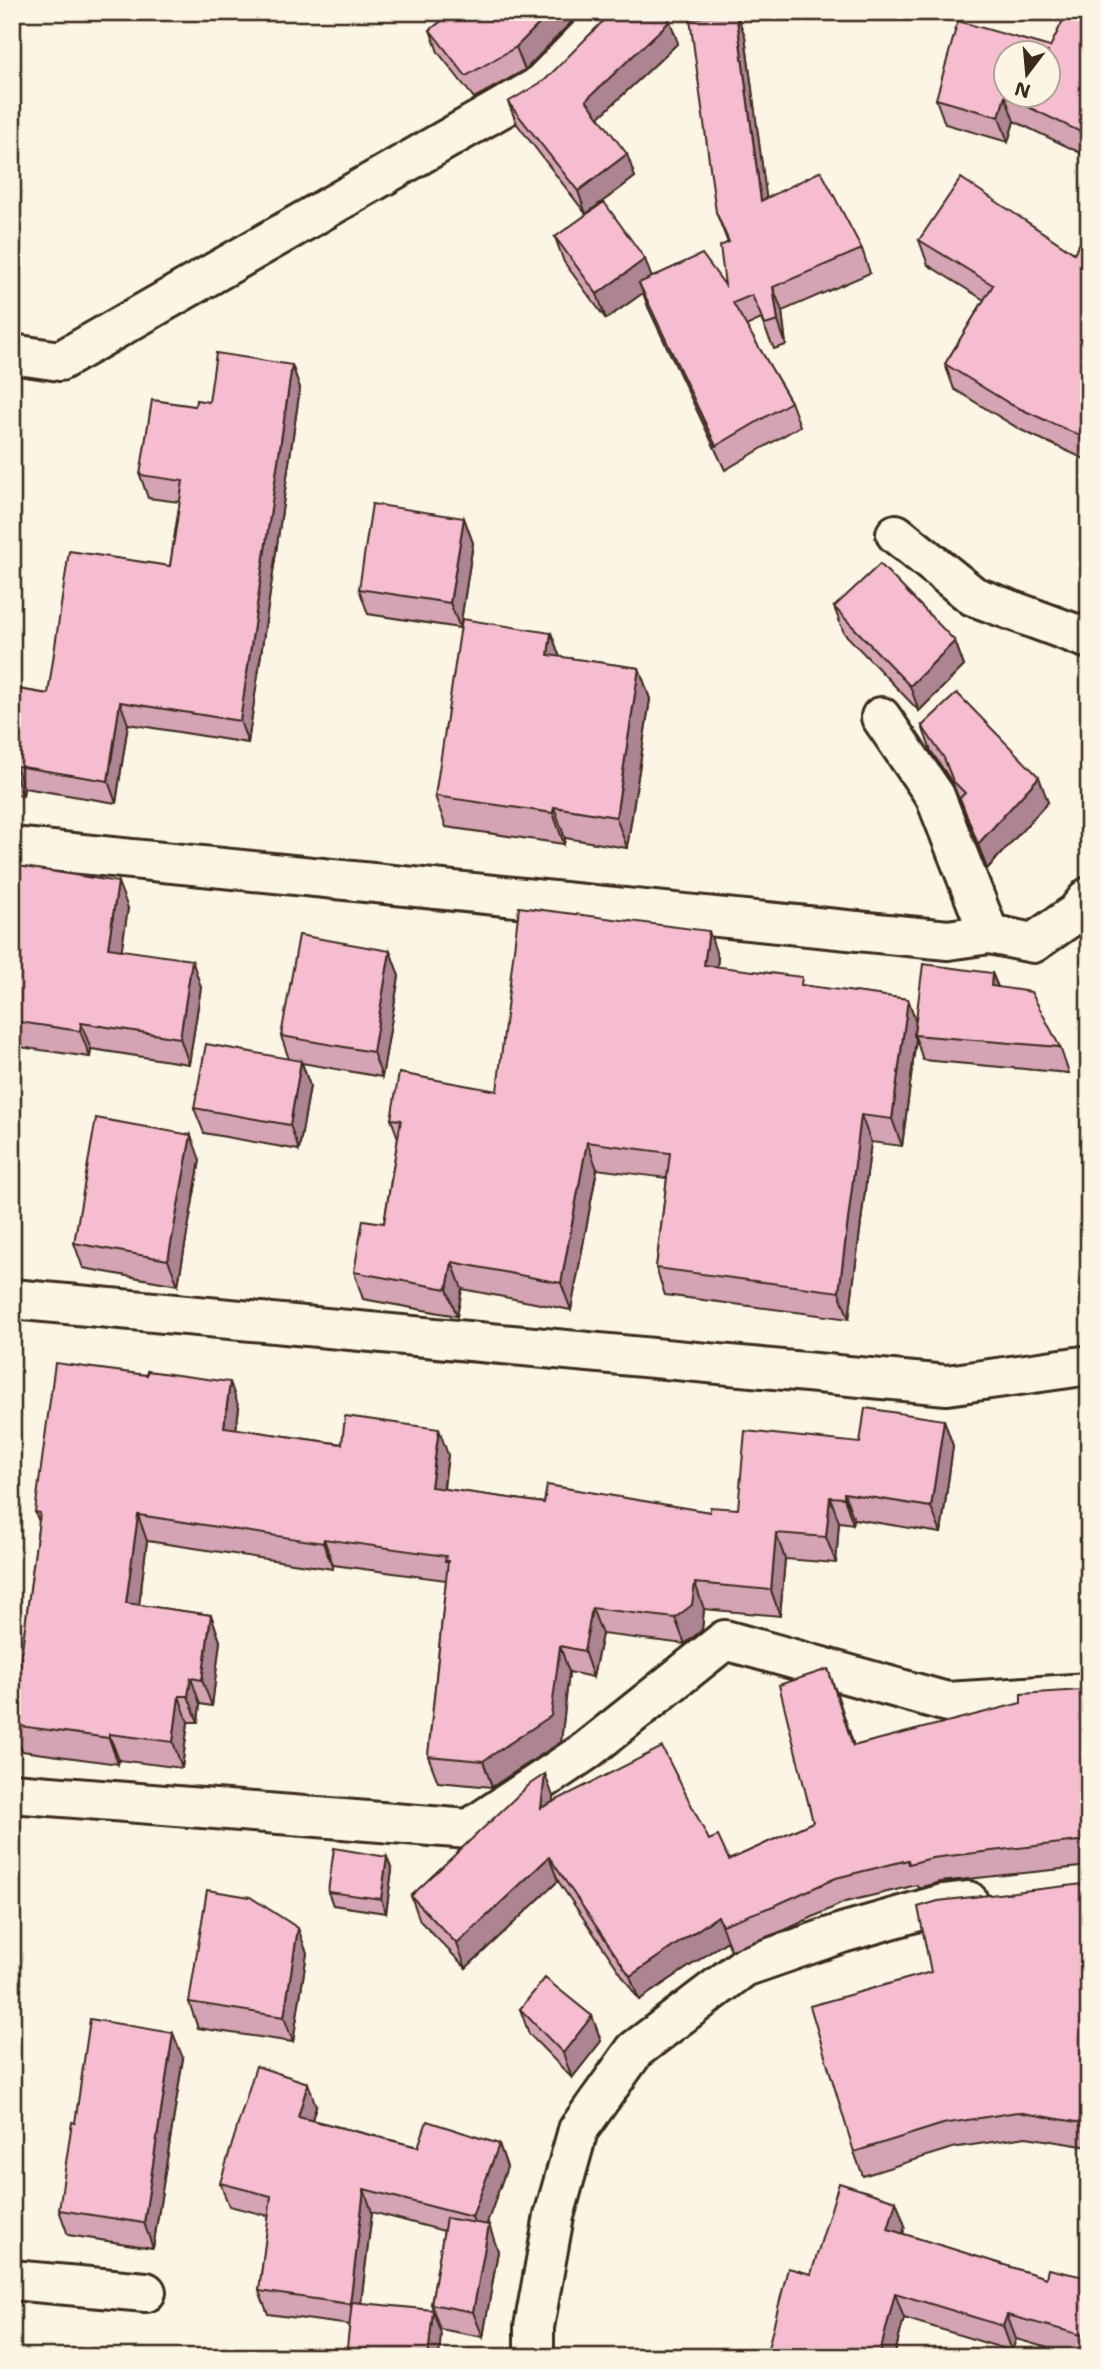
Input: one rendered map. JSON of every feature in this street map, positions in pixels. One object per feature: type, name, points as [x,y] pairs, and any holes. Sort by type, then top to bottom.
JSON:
[{"type":"street","points":[[12,354],[60,361],[538,87],[612,12]]},
{"type":"street","points":[[896,534],[973,596],[1089,639]]},
{"type":"street","points":[[880,717],[935,796],[989,934]]},
{"type":"street","points":[[12,848],[948,940],[989,934],[1033,943],[1076,913],[1089,897]]},
{"type":"street","points":[[12,1299],[947,1385],[1083,1366],[1089,1369]]},
{"type":"street","points":[[12,1793],[469,1829],[586,1751],[725,1640],[947,1702],[1089,1693]]},
{"type":"street","points":[[534,2357],[534,2327],[554,2216],[578,2130],[635,2050],[744,1967],[842,1933],[943,1904],[1008,1896]]},
{"type":"street","points":[[12,2280],[145,2292]]},
{"type":"building","points":[[453,12],[551,12],[516,47],[466,76],[430,30]]},
{"type":"building","points":[[612,12],[662,12],[670,21],[586,100],[627,154],[578,191],[508,102],[545,80]]},
{"type":"building","points":[[736,12],[761,201],[821,171],[862,249],[773,287],[778,321],[765,325],[752,295],[733,303],[791,402],[716,446],[639,283],[702,254],[725,285],[720,246],[729,242],[716,212],[690,19]]},
{"type":"building","points":[[1067,12],[1089,12],[1089,136],[1030,108],[1062,108],[1062,38],[1054,38]]},
{"type":"building","points":[[958,21],[1018,38],[992,38],[992,108],[1002,108],[999,117],[936,99]]},
{"type":"building","points":[[961,178],[1074,253],[1089,229],[1089,440],[1012,405],[945,364],[993,285],[919,240]]},
{"type":"building","points":[[604,202],[645,259],[597,294],[555,237]]},
{"type":"building","points":[[216,353],[292,365],[240,721],[120,702],[108,781],[16,766],[15,773],[12,773],[12,688],[48,694],[69,551],[170,566],[183,481],[140,475],[152,400],[195,406],[196,400],[209,402]]},
{"type":"building","points":[[372,504],[464,518],[450,603],[359,589]]},
{"type":"building","points":[[880,564],[955,641],[910,686],[834,607]]},
{"type":"building","points":[[462,619],[551,633],[548,655],[639,668],[616,817],[554,807],[553,813],[435,796]]},
{"type":"building","points":[[957,693],[1039,777],[978,844],[960,798],[965,793],[953,781],[944,758],[922,726]]},
{"type":"building","points":[[12,865],[118,882],[108,948],[192,960],[180,1038],[81,1023],[80,1031],[12,1021]]},
{"type":"building","points":[[519,907],[709,931],[704,965],[802,977],[801,985],[908,999],[892,1119],[861,1115],[839,1292],[656,1268],[670,1153],[587,1142],[561,1283],[452,1262],[447,1289],[354,1272],[363,1220],[384,1223],[401,1120],[391,1119],[399,1073],[497,1091]]},
{"type":"building","points":[[299,935],[390,951],[373,1052],[281,1036]]},
{"type":"building","points":[[923,964],[992,973],[991,986],[1031,992],[1060,1047],[914,1035]]},
{"type":"building","points":[[206,1044],[301,1061],[290,1125],[194,1108]]},
{"type":"building","points":[[96,1118],[191,1135],[168,1260],[74,1243]]},
{"type":"building","points":[[55,1363],[230,1382],[224,1427],[342,1444],[345,1416],[439,1429],[431,1487],[544,1503],[547,1485],[710,1512],[710,1507],[738,1509],[745,1431],[860,1443],[865,1408],[944,1420],[931,1507],[844,1493],[844,1498],[830,1497],[826,1537],[776,1533],[771,1590],[695,1583],[692,1605],[675,1618],[592,1608],[584,1651],[560,1646],[551,1716],[483,1761],[428,1756],[448,1561],[445,1561],[446,1556],[324,1539],[323,1543],[138,1515],[126,1603],[211,1615],[202,1680],[191,1678],[188,1696],[179,1696],[173,1742],[109,1734],[109,1738],[12,1725],[40,1513],[35,1512]]},
{"type":"building","points":[[1085,1622],[1089,1622],[1089,1649],[1083,1647]]},
{"type":"building","points":[[828,1669],[853,1746],[1021,1703],[1021,1694],[1089,1688],[1089,1843],[1078,1841],[932,1858],[909,1864],[908,1860],[836,1878],[722,1925],[718,1916],[630,1976],[549,1857],[457,1944],[411,1896],[530,1784],[545,1774],[541,1808],[662,1747],[709,1840],[718,1836],[729,1860],[813,1822],[779,1685]]},
{"type":"building","points":[[334,1848],[387,1857],[381,1899],[328,1892]]},
{"type":"building","points":[[1089,1882],[1089,2124],[1017,2112],[943,2124],[854,2152],[810,2006],[931,1972],[918,1907],[938,1901]]},
{"type":"building","points":[[207,1890],[250,1897],[298,1928],[284,2017],[189,2002]]},
{"type":"building","points":[[545,1978],[592,2016],[563,2053],[520,2009]]},
{"type":"building","points":[[90,2019],[173,2033],[144,2223],[59,2210]]},
{"type":"building","points":[[256,2066],[308,2083],[298,2117],[418,2147],[427,2121],[499,2144],[472,2217],[364,2189],[350,2304],[259,2291],[271,2196],[220,2183]]},
{"type":"building","points":[[839,2183],[896,2201],[888,2229],[1046,2278],[1048,2269],[1089,2278],[1089,2337],[1007,2315],[1003,2326],[895,2293],[879,2357],[801,2357],[768,2348],[788,2268],[811,2274]]},
{"type":"building","points":[[446,2218],[489,2225],[473,2312],[431,2304]]},
{"type":"building","points":[[352,2302],[433,2310],[428,2357],[346,2357]]}]
